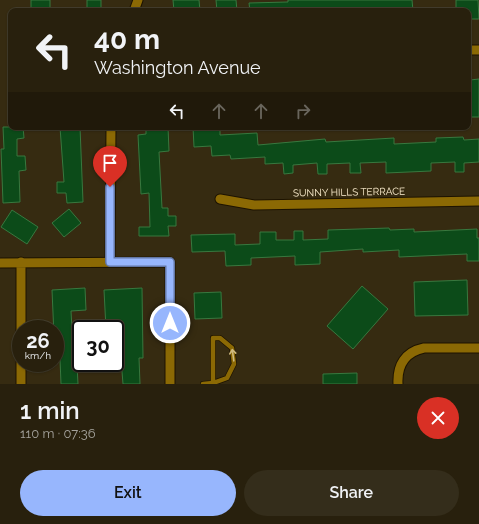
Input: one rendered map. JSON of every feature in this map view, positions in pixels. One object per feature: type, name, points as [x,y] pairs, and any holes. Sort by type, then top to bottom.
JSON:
[{"type":"street","points":[[110,262],[111,130]]},
{"type":"street","name":"SUNNY HILLS TERRACE","points":[[220,198],[254,205],[479,201]]},
{"type":"street","points":[[20,262],[21,320]]},
{"type":"street","points":[[0,263],[170,262],[170,384]]},
{"type":"street","points":[[398,384],[399,369],[402,361],[412,352],[424,348],[479,348]]},
{"type":"street","points":[[21,372],[21,384]]},
{"type":"lane","points":[[203,384],[214,383],[227,378],[234,364],[232,348],[220,338],[213,338],[214,383]]},
{"type":"building","points":[[31,0],[50,0],[50,8],[31,8]]},
{"type":"building","points":[[87,0],[101,0],[101,8],[87,8]]},
{"type":"building","points":[[173,0],[199,0],[200,8],[174,8]]},
{"type":"building","points":[[216,0],[236,0],[237,8],[217,8]]},
{"type":"building","points":[[288,0],[412,0],[413,8],[250,8],[249,3],[288,2]]},
{"type":"building","points":[[456,0],[478,0],[479,19],[471,19],[471,8],[456,8]]},
{"type":"building","points":[[479,79],[479,117],[471,117],[471,80]]},
{"type":"building","points":[[3,127],[8,127],[8,130],[23,130],[24,138],[17,139],[17,156],[25,156],[26,170],[19,171],[20,202],[3,203],[1,149],[4,149]]},
{"type":"building","points":[[60,130],[80,130],[83,202],[67,203],[66,193],[57,193],[57,182],[64,182]]},
{"type":"building","points":[[146,130],[168,130],[169,151],[159,152],[162,208],[168,208],[168,216],[176,216],[176,226],[168,226],[169,236],[139,236],[139,227],[150,227],[149,193],[141,194],[138,135],[146,134]]},
{"type":"building","points":[[193,130],[220,130],[220,135],[257,133],[258,145],[325,139],[326,142],[394,138],[394,144],[436,142],[436,138],[463,137],[464,140],[479,139],[479,162],[464,163],[464,172],[455,172],[455,162],[431,163],[431,171],[386,173],[386,162],[360,163],[361,173],[350,173],[350,163],[327,164],[327,174],[318,174],[317,163],[293,165],[293,173],[284,174],[283,163],[265,164],[265,157],[231,159],[230,155],[212,156],[211,146],[194,147]]},
{"type":"building","points":[[69,209],[81,223],[64,237],[52,223]]},
{"type":"building","points":[[12,210],[38,227],[27,244],[1,227]]},
{"type":"building","points":[[389,228],[390,230],[414,229],[414,232],[477,229],[477,238],[479,238],[479,261],[467,261],[467,254],[399,257],[399,250],[363,252],[363,249],[320,252],[320,264],[295,265],[295,256],[251,258],[251,265],[226,266],[225,251],[192,252],[191,235],[235,234],[235,245],[260,244],[260,232],[276,232],[276,240],[294,240],[294,231],[303,231],[303,240],[328,239],[328,230]]},
{"type":"building","points":[[467,280],[468,315],[415,316],[414,282]]},
{"type":"building","points":[[362,286],[388,309],[353,349],[327,326]]},
{"type":"building","points":[[85,288],[86,310],[71,311],[72,372],[77,372],[78,384],[61,384],[61,372],[64,372],[64,320],[53,320],[52,290]]},
{"type":"building","points":[[142,288],[143,358],[139,358],[140,384],[123,384],[124,320],[106,320],[104,290]]},
{"type":"building","points":[[221,292],[222,318],[195,319],[194,293]]},
{"type":"building","points":[[357,373],[357,384],[323,384],[323,374]]},
{"type":"route","points":[[110,187],[110,262],[170,262],[170,323]]}]
